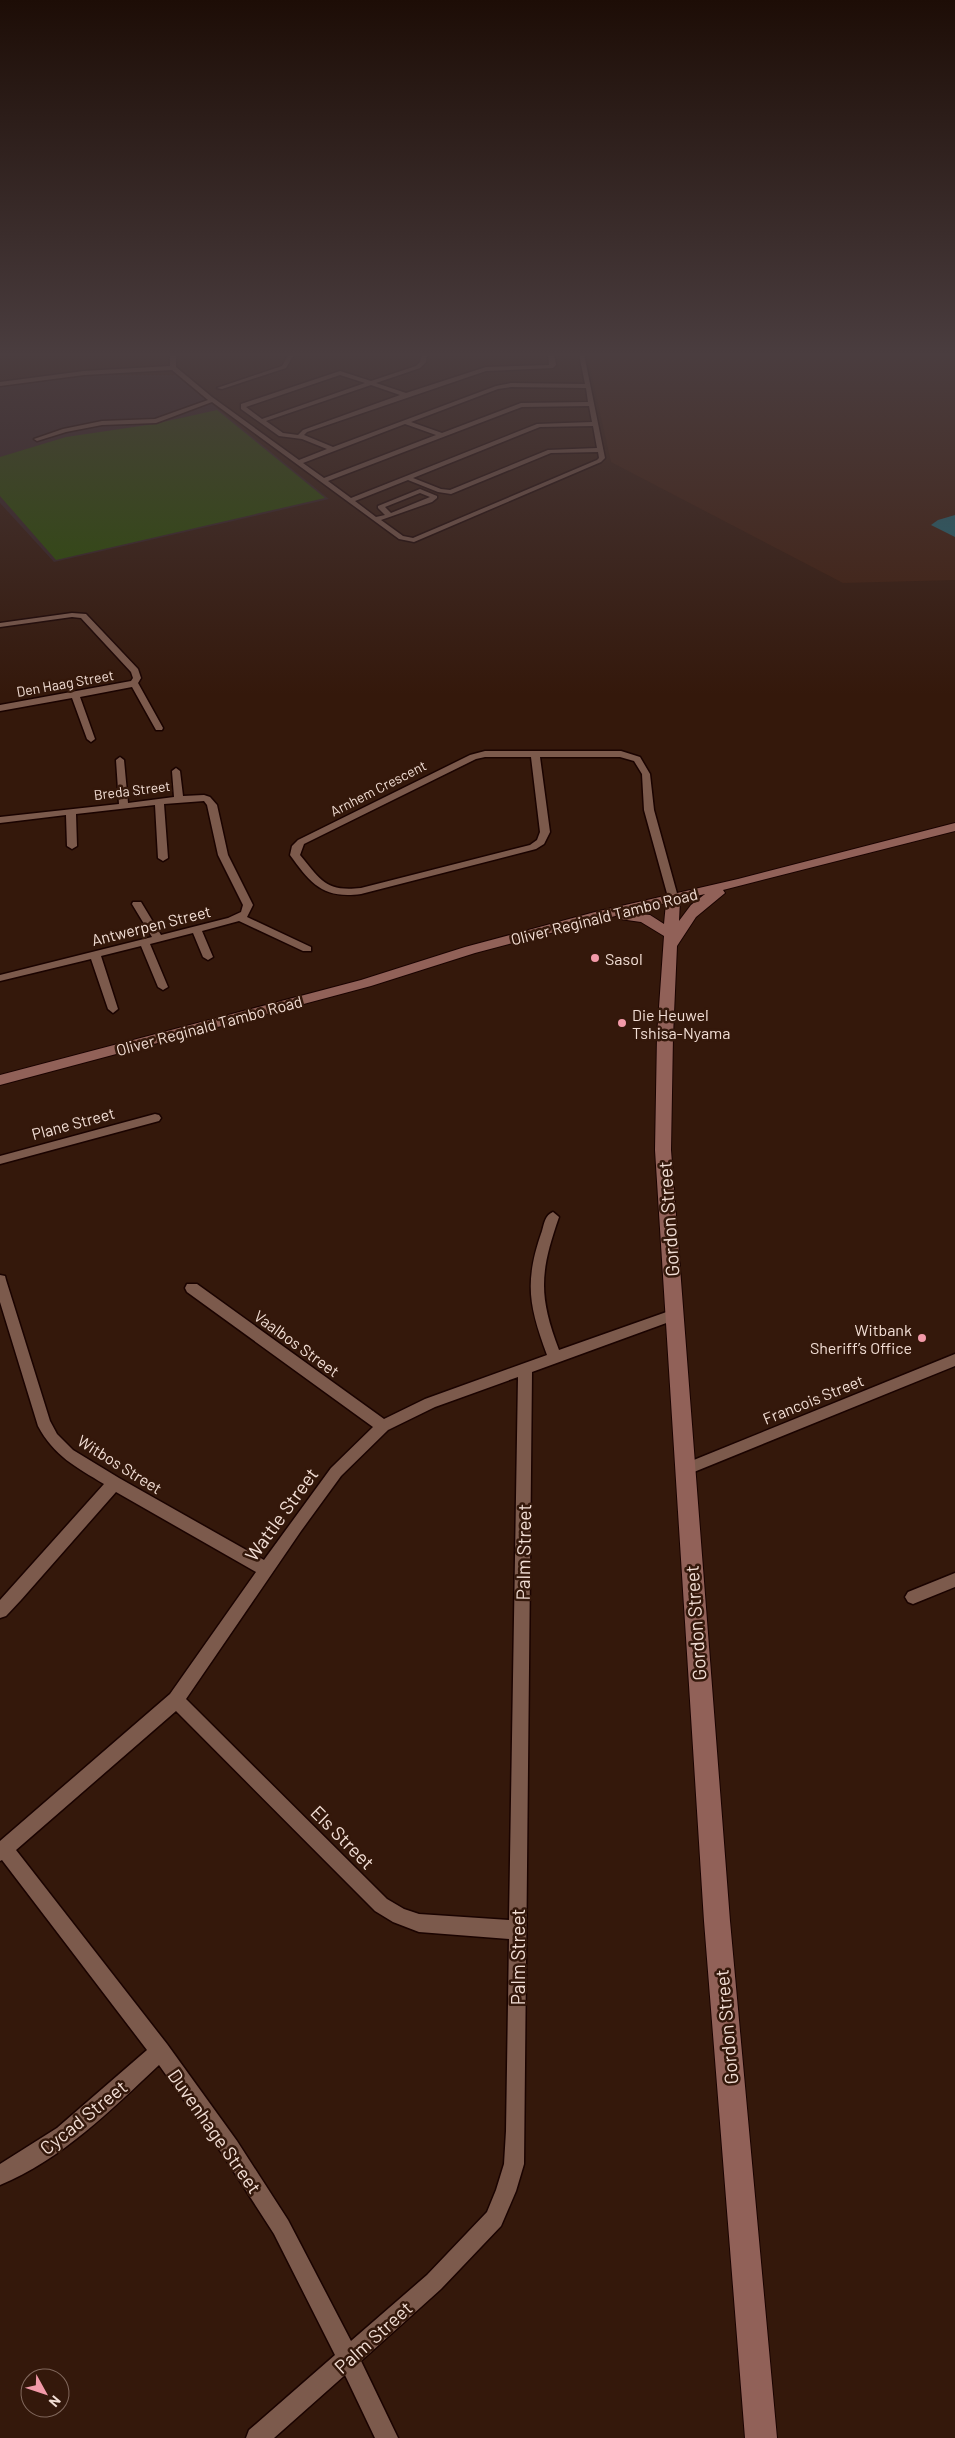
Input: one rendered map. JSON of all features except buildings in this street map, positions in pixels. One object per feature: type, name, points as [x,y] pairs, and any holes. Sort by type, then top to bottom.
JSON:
[{"type":"main road","name":"Oliver Reginald Tambo Road","points":[[417,968],[470,950],[955,827]]},
{"type":"main road","points":[[625,916],[645,918],[670,943],[693,909],[709,897],[739,883]]},
{"type":"main road","name":"Oliver Reginald Tambo Road","points":[[0,1080],[417,968],[473,956],[625,916],[673,900]]},
{"type":"main road","name":"Gordon Street","points":[[673,900],[665,1036],[663,1150],[684,1470],[718,1931],[761,2438]]},
{"type":"street","points":[[306,468],[401,538],[421,538],[585,468]]},
{"type":"street","points":[[323,481],[357,468]]},
{"type":"street","points":[[350,501],[433,468]]},
{"type":"street","points":[[408,478],[440,491],[450,492],[511,468]]},
{"type":"street","points":[[374,519],[390,516],[430,501],[435,497],[420,491],[380,507],[390,516]]},
{"type":"street","points":[[1,623],[72,615],[83,616],[134,671],[137,678],[134,682],[159,728]]},
{"type":"street","name":"Den Haag Street","points":[[0,708],[126,686],[134,682]]},
{"type":"street","points":[[75,695],[91,739]]},
{"type":"street","name":"Arnhem Crescent","points":[[535,755],[545,832],[541,842],[532,848],[361,891],[332,893],[320,884],[295,855],[297,846],[301,842],[473,757],[485,754],[609,753],[631,756]]},
{"type":"street","name":"Gordon Street","points":[[631,756],[637,759],[646,774],[649,810],[673,900]]},
{"type":"street","points":[[120,760],[124,805]]},
{"type":"street","points":[[176,771],[179,798]]},
{"type":"street","name":"Breda Street","points":[[0,820],[196,796],[210,802],[224,855],[248,904],[245,914],[240,918]]},
{"type":"street","points":[[159,801],[164,858]]},
{"type":"street","points":[[72,811],[72,846]]},
{"type":"street","points":[[136,904],[158,940]]},
{"type":"street","points":[[240,918],[307,949]]},
{"type":"street","name":"Antwerpen Street","points":[[0,978],[240,918]]},
{"type":"street","points":[[197,930],[208,957]]},
{"type":"street","points":[[145,943],[163,986]]},
{"type":"street","points":[[95,955],[113,1009]]},
{"type":"street","name":"Plane Street","points":[[0,1160],[155,1118]]},
{"type":"street","points":[[552,1218],[538,1258],[536,1298],[540,1320],[555,1358]]},
{"type":"street","name":"Witbos Street","points":[[0,1280],[46,1430],[68,1454],[114,1483],[265,1569]]},
{"type":"street","name":"Vaalbos Street","points":[[192,1288],[383,1426]]},
{"type":"street","name":"Wattle Street","points":[[2,1850],[176,1700],[265,1569],[336,1472],[383,1426],[430,1403],[675,1314]]},
{"type":"street","name":"Francois Street","points":[[684,1470],[955,1360]]},
{"type":"street","name":"Palm Street","points":[[257,2438],[350,2359],[434,2282],[494,2219],[506,2191],[514,2164],[516,2131],[525,1368]]},
{"type":"street","points":[[0,1610],[16,1595],[114,1483]]},
{"type":"street","points":[[913,1597],[955,1580]]},
{"type":"street","name":"Els Street","points":[[176,1700],[381,1905],[399,1916],[419,1923],[517,1930]]},
{"type":"street","name":"Duvenhage Street","points":[[2,1850],[160,2051],[230,2148],[281,2226],[350,2359],[387,2438]]},
{"type":"street","name":"Cycad Street","points":[[0,2175],[29,2161],[88,2118],[160,2051]]},
{"type":"shaded area","points":[[0,468],[290,468],[329,499],[54,562],[0,503]]},
{"type":"shaded area","points":[[622,468],[955,468],[955,580],[843,583]]},
{"type":"green space","points":[[0,468],[288,468],[325,498],[56,560],[0,496]]},
{"type":"water","points":[[955,515],[955,537],[931,525],[938,520]]},
{"type":"place","name":"Sasol","points":[[595,958]]},
{"type":"place","name":"Die Heuwel Tshisa-Nyama","points":[[622,1023]]},
{"type":"place","name":"Witbank Sheriff’s Office","points":[[922,1338]]}]
